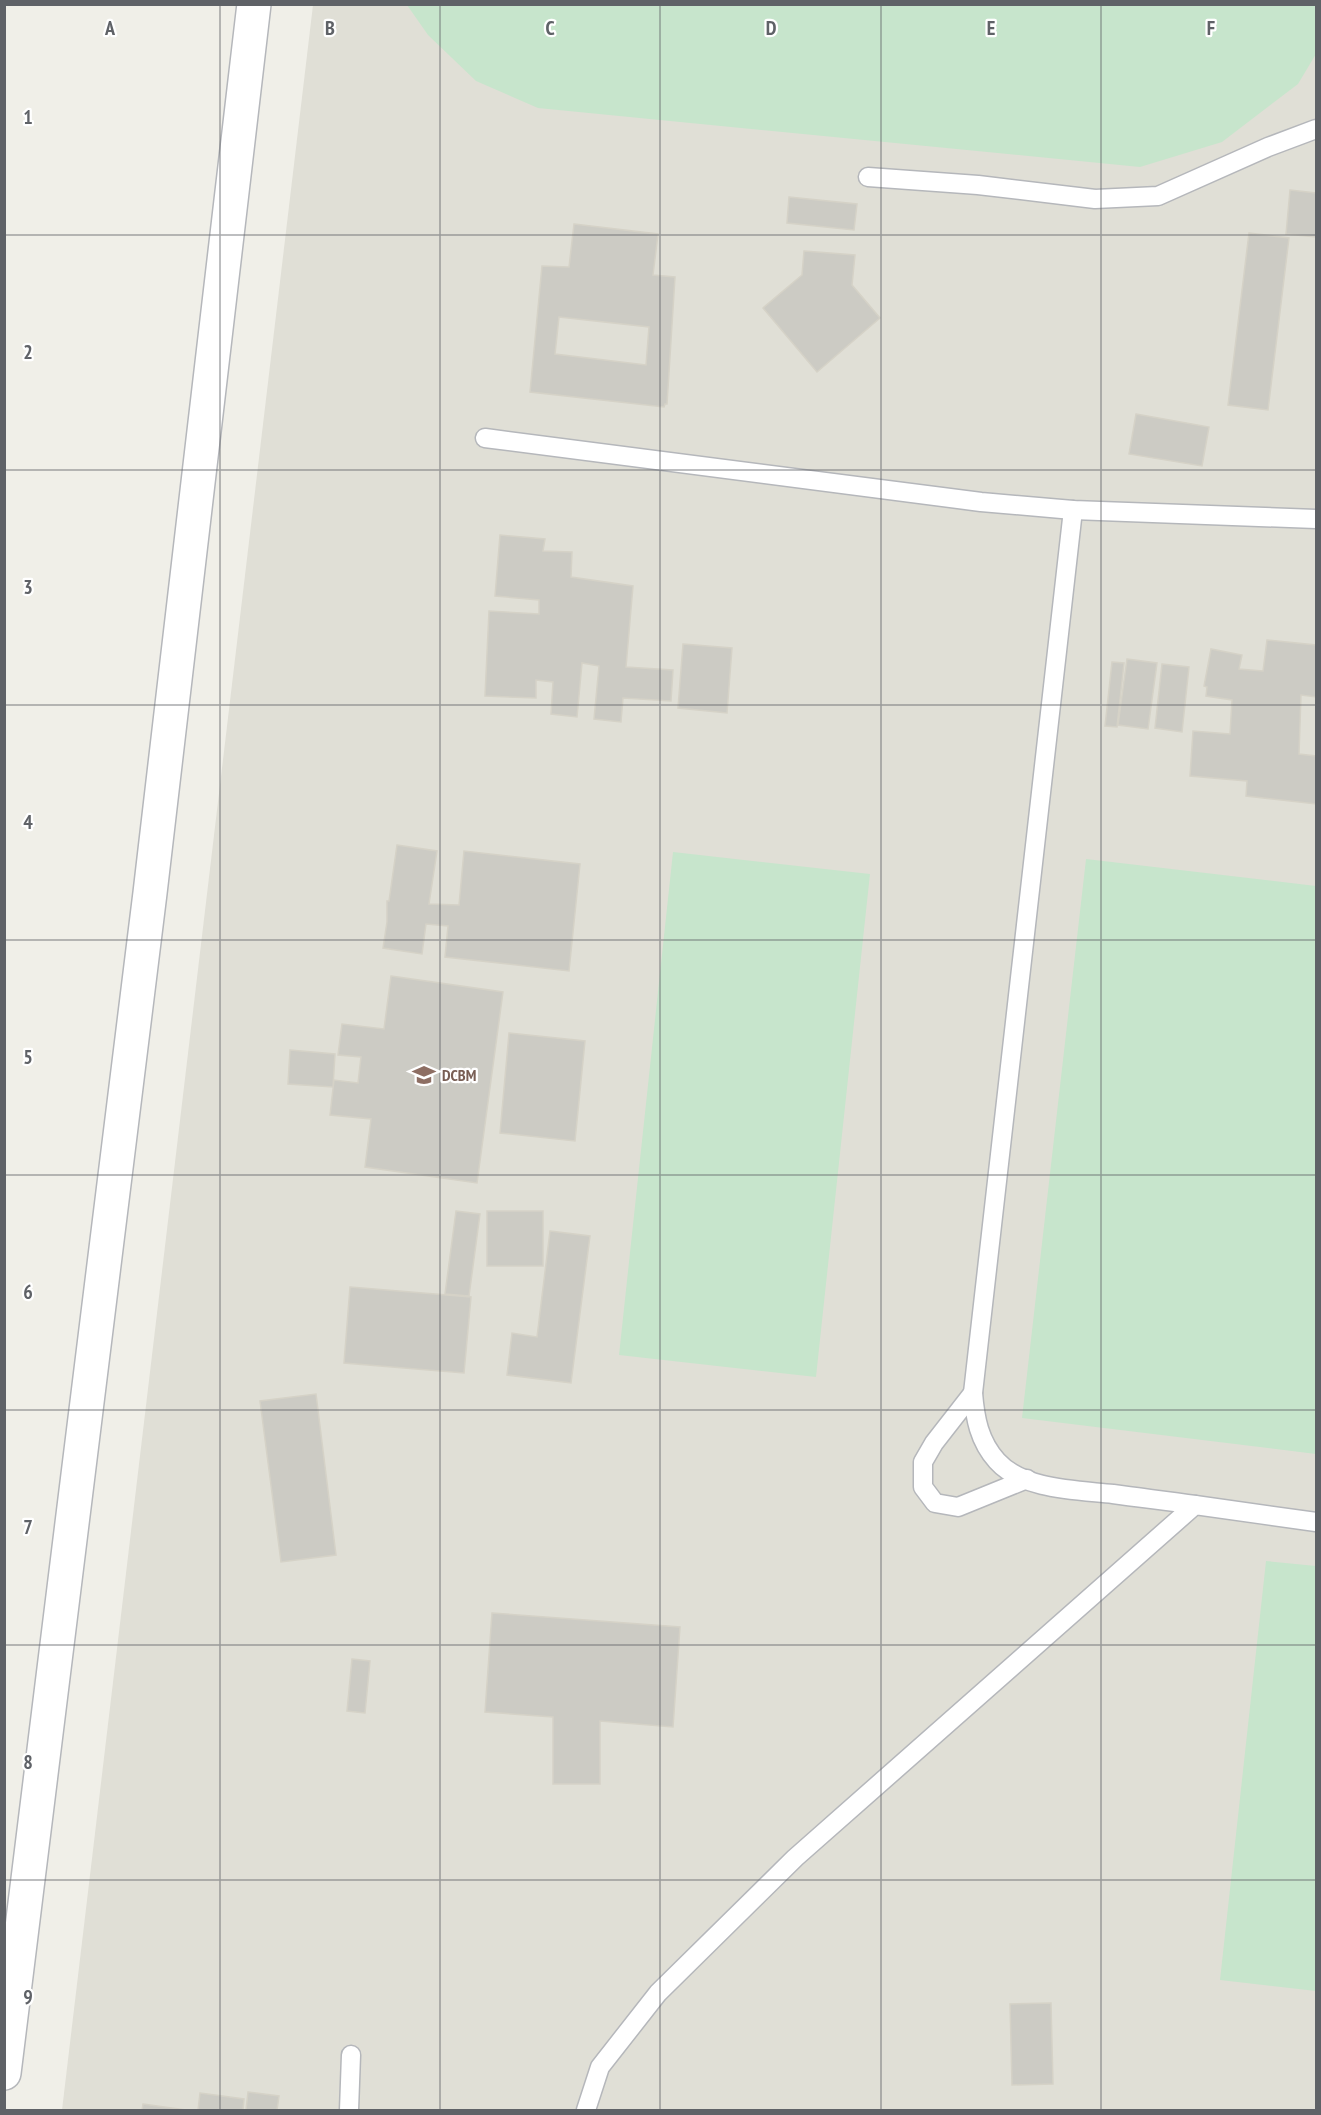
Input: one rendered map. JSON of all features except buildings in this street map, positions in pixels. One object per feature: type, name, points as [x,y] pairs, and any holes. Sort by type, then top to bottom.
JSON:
[{"type":"street","points":[[4,2073],[150,893],[254,4]]},
{"type":"lane","points":[[868,177],[978,185],[1095,199],[1158,196],[1268,147],[1317,129]]},
{"type":"lane","points":[[486,438],[981,502],[1073,510],[1317,519]]},
{"type":"lane","points":[[1073,510],[973,1393],[976,1422],[986,1446],[998,1462],[1019,1477],[1047,1486],[1317,1522]]},
{"type":"lane","points":[[973,1393],[934,1443],[923,1462],[923,1487],[935,1503],[958,1506],[1027,1479]]},
{"type":"lane","points":[[586,2110],[600,2067],[658,1993],[795,1858],[1195,1504]]},
{"type":"lane","points":[[349,2110],[351,2055]]},
{"type":"shaded area","points":[[313,5],[1316,5],[1316,2110],[62,2110]]},
{"type":"green space","points":[[407,5],[1316,5],[1316,54],[1298,84],[1222,142],[1140,167],[538,108],[476,81],[428,35]]},
{"type":"green space","points":[[673,852],[870,874],[816,1377],[619,1355]]},
{"type":"green space","points":[[1086,859],[1316,886],[1316,1454],[1022,1418]]},
{"type":"green space","points":[[1266,1561],[1316,1566],[1316,1991],[1220,1980]]},
{"type":"place","name":"DCBM","points":[[424,1075]]}]
